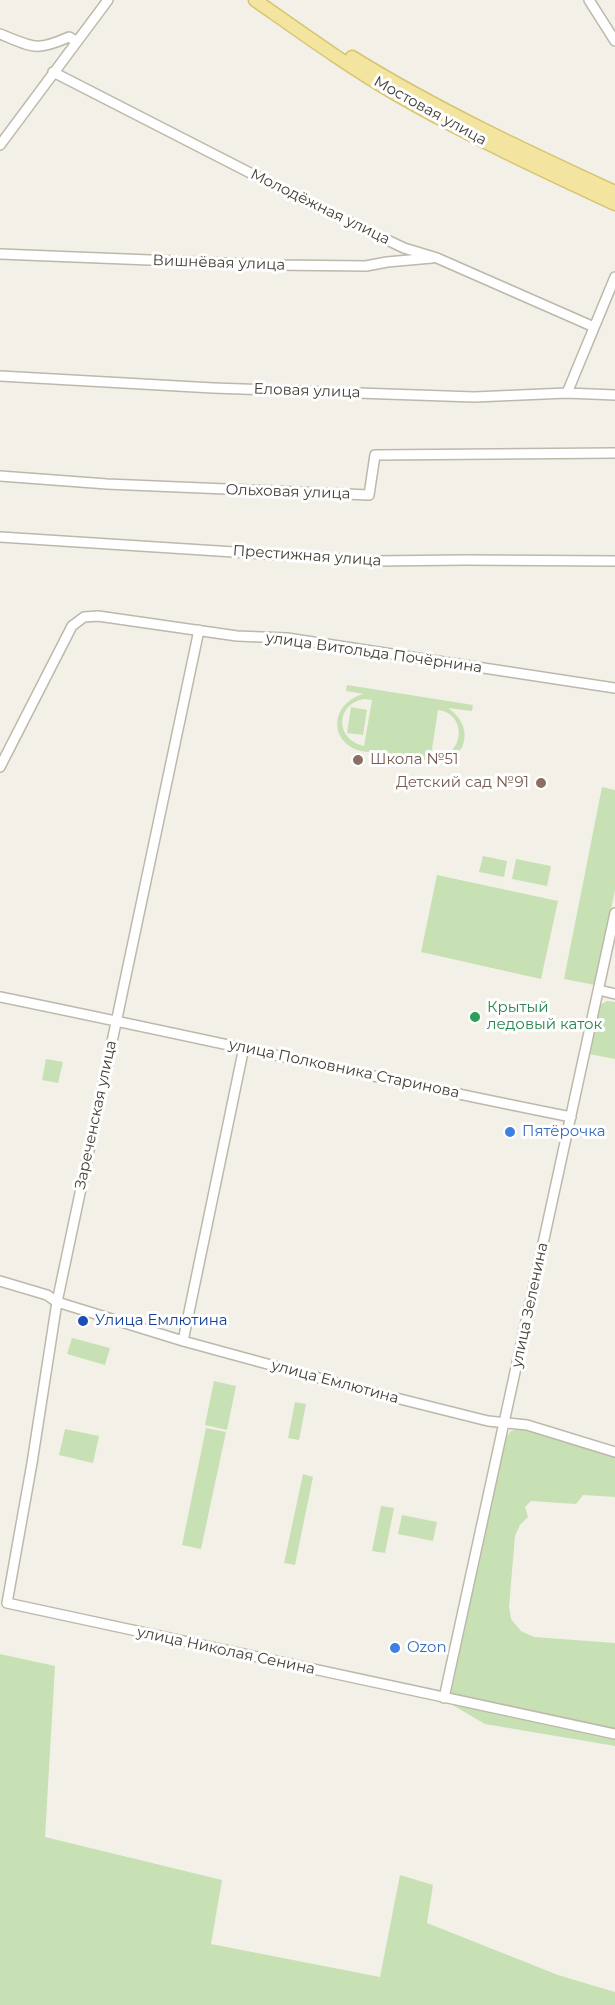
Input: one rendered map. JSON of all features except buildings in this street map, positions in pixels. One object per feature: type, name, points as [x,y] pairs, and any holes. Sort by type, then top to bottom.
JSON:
[{"type":"main road","name":"Мостовая улица","points":[[255,0],[399,96],[525,162],[615,204]]},
{"type":"main road","name":"Мостовая улица","points":[[269,0],[345,53],[413,93],[530,153],[615,192]]},
{"type":"street","points":[[0,145],[108,0]]},
{"type":"street","points":[[589,0],[615,41]]},
{"type":"street","points":[[0,34],[33,47],[50,45],[69,37],[76,41]]},
{"type":"street","name":"Молодёжная улица","points":[[53,72],[301,199],[404,248],[438,258],[594,327]]},
{"type":"street","name":"Вишнёвая улица","points":[[0,254],[274,265],[366,266],[438,258]]},
{"type":"street","points":[[567,393],[615,277]]},
{"type":"street","name":"Еловая улица","points":[[0,376],[213,388],[474,397],[567,393],[615,395]]},
{"type":"street","name":"Ольховая улица","points":[[0,476],[107,484],[369,495],[375,456],[615,453]]},
{"type":"street","name":"Престижная улица","points":[[0,537],[374,561],[615,561]]},
{"type":"street","name":"улица Витольда Почёрнина","points":[[0,767],[72,626],[84,617],[98,616],[237,636],[299,640],[615,688]]},
{"type":"street","name":"Зареченская улица","points":[[7,1604],[57,1302],[199,630]]},
{"type":"street","name":"улица Зеленина","points":[[444,1698],[615,913]]},
{"type":"street","points":[[599,990],[615,994]]},
{"type":"street","name":"улица Полковника Старинова","points":[[0,997],[571,1117]]},
{"type":"street","points":[[183,1341],[244,1047]]},
{"type":"street","name":"улица Емлютина","points":[[0,1281],[47,1295],[57,1302],[183,1341],[488,1421],[527,1425],[615,1452]]},
{"type":"street","name":"улица Николая Сенина","points":[[7,1604],[615,1734]]},
{"type":"green space","points":[[347,685],[473,705],[472,711],[448,708],[456,715],[464,731],[462,747],[449,759],[438,762],[361,751],[350,746],[342,739],[337,722],[345,705],[353,698],[364,694],[346,691]],"holes":[[[364,699],[372,700],[364,746],[348,737],[342,722],[348,708],[354,702]],[[438,710],[448,713],[455,720],[458,737],[456,745],[450,752],[442,756],[431,756]]]},
{"type":"green space","points":[[351,707],[367,710],[363,735],[347,733]]},
{"type":"green space","points":[[602,787],[615,790],[615,890],[595,985],[564,979]]},
{"type":"green space","points":[[483,856],[507,861],[504,877],[479,872]]},
{"type":"green space","points":[[516,859],[551,866],[547,886],[512,879]]},
{"type":"green space","points":[[437,875],[558,901],[541,979],[421,952]]},
{"type":"green space","points":[[607,1001],[615,1002],[615,1059],[589,1054],[600,1005]]},
{"type":"green space","points":[[46,1059],[63,1062],[58,1083],[42,1080]]},
{"type":"green space","points":[[72,1338],[110,1348],[105,1365],[67,1354]]},
{"type":"green space","points":[[214,1381],[236,1386],[227,1430],[205,1425]]},
{"type":"green space","points":[[295,1402],[306,1404],[299,1440],[288,1438]]},
{"type":"green space","points":[[206,1428],[226,1432],[201,1549],[182,1545]]},
{"type":"green space","points":[[522,1428],[615,1457],[615,1497],[583,1495],[576,1504],[531,1501],[525,1507],[528,1517],[520,1525],[515,1536],[509,1607],[511,1619],[521,1631],[534,1637],[615,1643],[615,1746],[485,1724],[449,1703],[505,1439],[511,1431]]},
{"type":"green space","points":[[65,1429],[99,1436],[93,1463],[59,1455]]},
{"type":"green space","points":[[303,1474],[313,1477],[295,1565],[284,1563]]},
{"type":"green space","points":[[381,1506],[394,1508],[385,1553],[372,1551]]},
{"type":"green space","points":[[402,1515],[437,1522],[433,1541],[398,1534]]},
{"type":"green space","points":[[0,1654],[55,1666],[45,1837],[222,1880],[211,1944],[380,1977],[400,1875],[433,1885],[427,1923],[558,1975],[615,1992],[615,2005],[0,2005]]},
{"type":"place","name":"Школа №51","points":[[358,760]]},
{"type":"place","name":"Детский сад №91","points":[[541,783]]},
{"type":"place","name":"Крытый ледовый каток","points":[[475,1017]]},
{"type":"place","name":"Пятёрочка","points":[[510,1132]]},
{"type":"place","name":"Улица Емлютина","points":[[83,1321]]},
{"type":"place","name":"Ozon","points":[[395,1648]]}]
